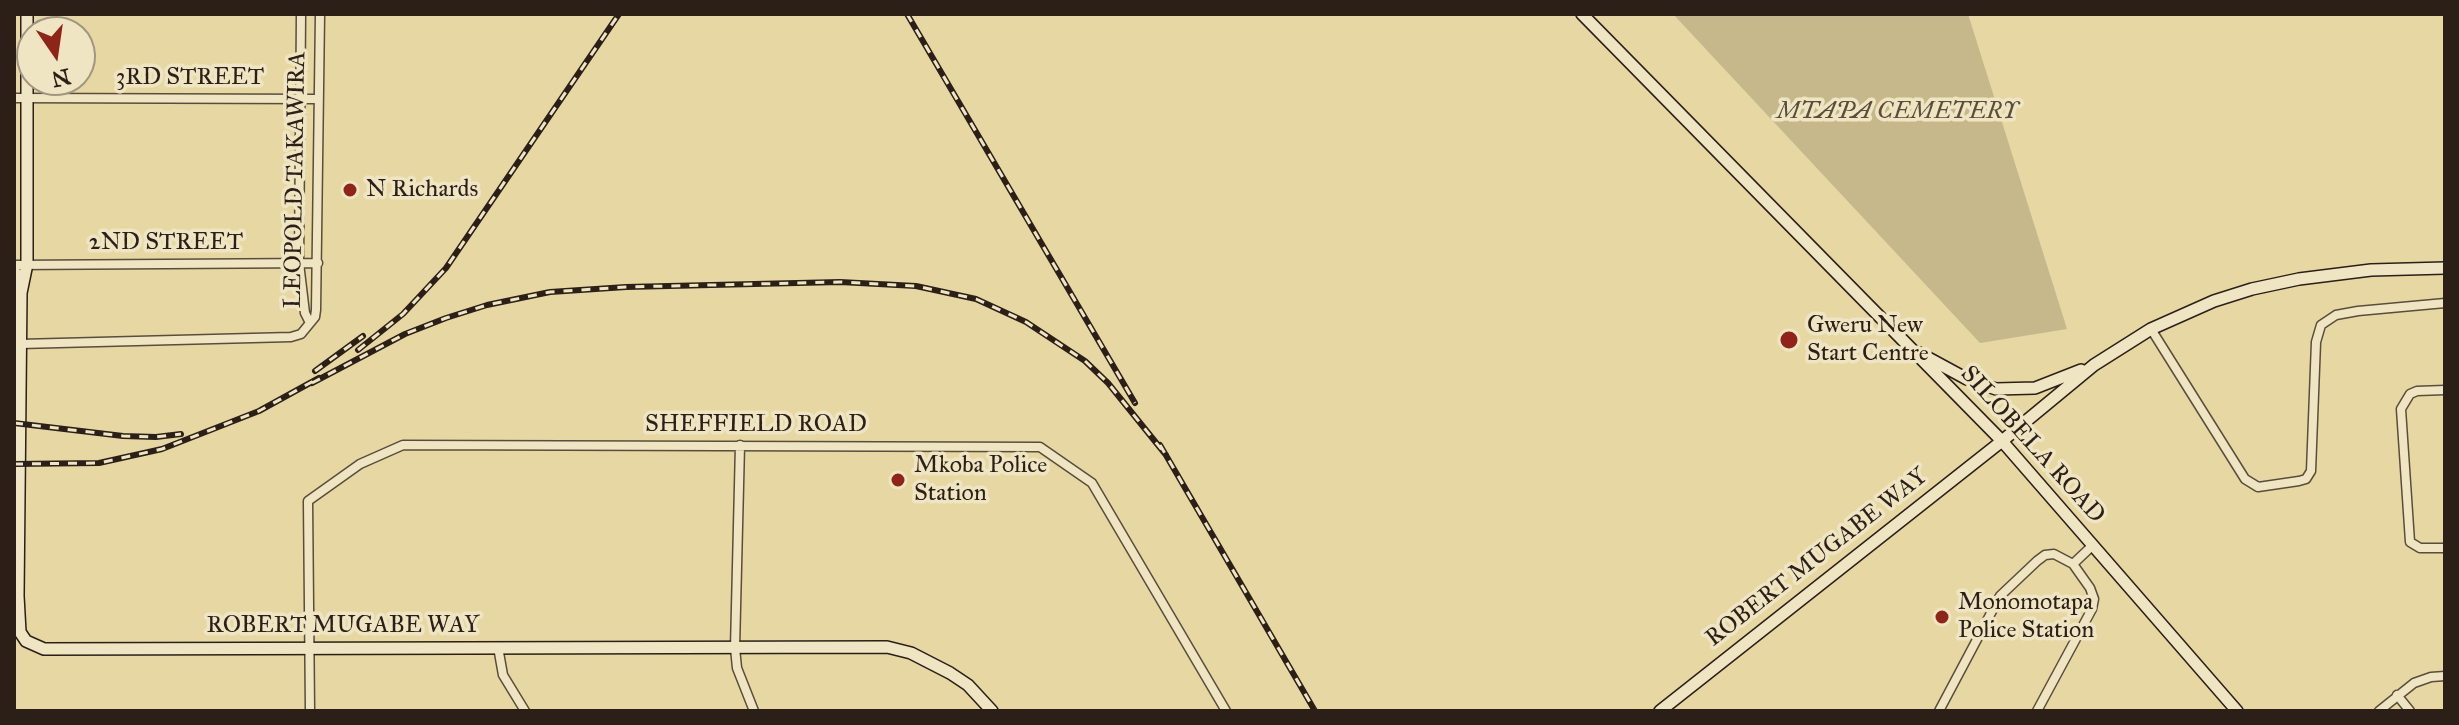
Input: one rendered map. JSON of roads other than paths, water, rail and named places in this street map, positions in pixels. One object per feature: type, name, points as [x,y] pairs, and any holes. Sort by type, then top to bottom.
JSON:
[{"type":"street","name":"ROBERT MUGABE WAY","points":[[27,14],[20,98],[27,264],[21,293],[18,596],[20,632],[26,641],[44,649],[887,647],[911,653],[968,685],[992,711]]},
{"type":"street","name":"LEOPOLD TAKAWIRA","points":[[301,14],[299,263],[305,313],[310,323]]},
{"type":"street","name":"LEOPOLD TAKAWIRA","points":[[310,323],[316,310],[318,263],[320,14]]},
{"type":"street","name":"SILOBELA ROAD","points":[[1582,14],[2002,441],[2237,711]]},
{"type":"street","name":"3RD STREET","points":[[20,98],[318,99]]},
{"type":"street","name":"2ND STREET","points":[[14,267],[27,264],[318,263]]},
{"type":"street","name":"ROBERT MUGABE WAY","points":[[14,267],[21,293]]},
{"type":"street","points":[[1915,351],[1967,379],[1996,389],[2035,388],[2094,365],[2151,329],[2214,301],[2283,282],[2359,271],[2445,268]]},
{"type":"street","points":[[2151,329],[2245,479],[2258,487],[2306,479],[2311,471],[2316,342],[2321,325],[2336,315],[2358,311],[2445,303]]},
{"type":"street","points":[[20,344],[291,337],[301,334],[310,323]]},
{"type":"street","name":"ROBERT MUGABE WAY","points":[[1660,711],[2094,365]]},
{"type":"street","points":[[2445,390],[2410,394],[2401,409],[2410,542],[2420,548],[2445,548]]},
{"type":"street","name":"SHEFFIELD ROAD","points":[[309,649],[308,501],[360,464],[403,445],[1040,447],[1092,483],[1226,711]]},
{"type":"street","points":[[740,445],[735,648],[737,668],[754,711]]},
{"type":"street","points":[[2073,564],[2093,545]]},
{"type":"street","points":[[1939,711],[1994,606],[2008,587],[2045,555],[2054,554],[2073,564],[2094,599],[2092,609],[2037,711]]},
{"type":"street","points":[[498,647],[503,675],[525,711]]},
{"type":"street","points":[[309,649],[310,711]]},
{"type":"street","points":[[2379,711],[2421,680],[2445,676]]},
{"type":"street","points":[[2397,695],[2410,711]]},
{"type":"railway","points":[[358,350],[403,314],[446,268],[619,14]]},
{"type":"railway","points":[[907,14],[1135,403]]},
{"type":"railway","points":[[312,383],[405,334],[446,318],[487,305],[550,292],[840,282],[916,286],[976,299],[1026,322],[1085,361],[1108,383],[1166,455]]},
{"type":"railway","points":[[315,371],[363,336]]},
{"type":"railway","points":[[14,464],[99,463],[162,449],[259,411],[319,378]]},
{"type":"railway","points":[[14,423],[123,436],[181,434]]},
{"type":"railway","points":[[1160,445],[1315,711]]},
{"type":"place","name":"N Richards","points":[[350,190]]},
{"type":"place","name":"Gweru New Start Centre","points":[[1789,340]]},
{"type":"place","name":"Mkoba Police Station","points":[[898,480]]},
{"type":"place","name":"Monomotapa Police Station","points":[[1942,617]]},
{"type":"park label","name":"MTAPA CEMETERY","points":[[1897,112]]}]
